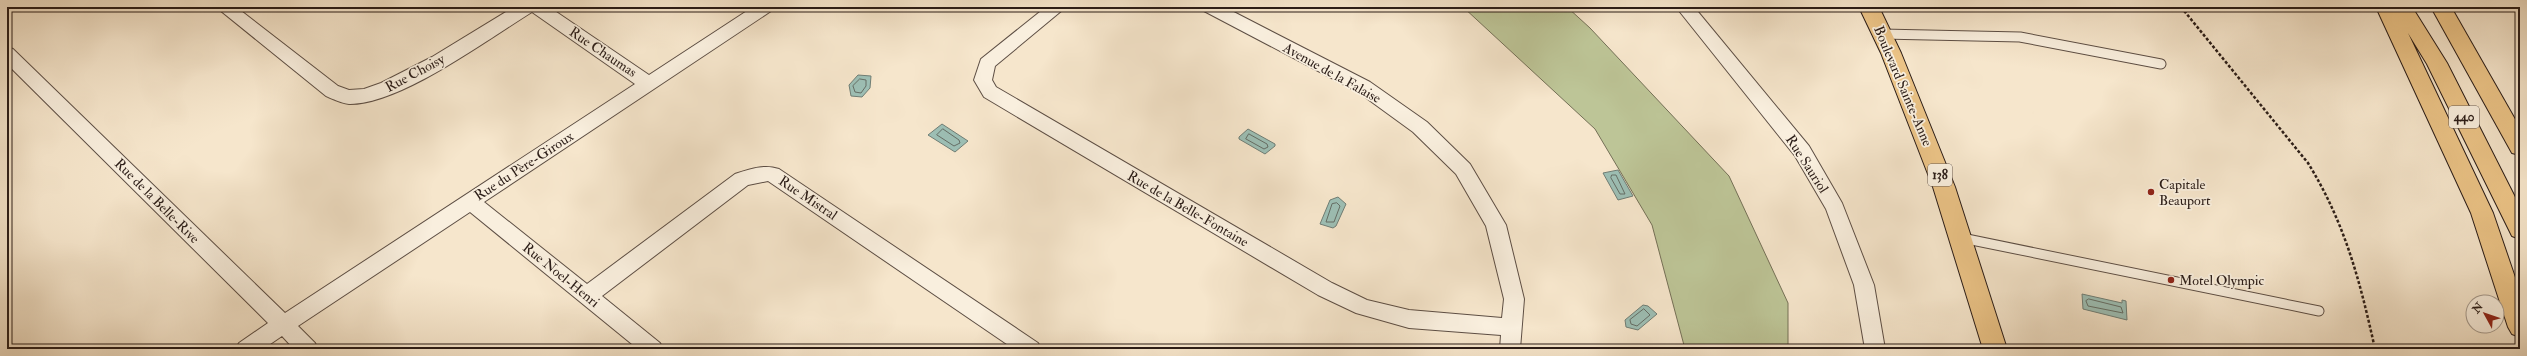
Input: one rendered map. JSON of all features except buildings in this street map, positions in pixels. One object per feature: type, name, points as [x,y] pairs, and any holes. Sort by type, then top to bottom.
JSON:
[{"type":"main road","name":"Boulevard Sainte-Anne","points":[[1869,7],[1882,34],[1944,187],[1995,349]]},
{"type":"main road","points":[[2386,7],[2482,213],[2520,327]]},
{"type":"main road","name":"440","points":[[2402,7],[2437,63],[2520,230]]},
{"type":"main road","name":"440","points":[[2441,7],[2520,147]]},
{"type":"street","name":"Rue Choisy","points":[[225,7],[332,91],[349,97],[370,95],[398,85],[527,7]]},
{"type":"street","name":"Rue Chaumas","points":[[537,7],[649,84]]},
{"type":"street","name":"Rue du Père-Giroux","points":[[246,349],[765,7]]},
{"type":"street","name":"Rue de la Belle-Fontaine","points":[[1057,7],[987,63],[983,80],[990,92],[1325,289],[1364,307],[1409,319],[1511,327]]},
{"type":"street","name":"Avenue de la Falaise","points":[[1210,7],[1364,86],[1420,127],[1463,169],[1496,225],[1514,299],[1510,349]]},
{"type":"street","name":"Rue Sauriol","points":[[1685,7],[1802,151],[1835,208],[1864,285],[1875,349]]},
{"type":"street","name":"Rue de la Belle-Rive","points":[[7,53],[308,349]]},
{"type":"street","name":"Rue Mistral","points":[[586,296],[742,179],[760,174],[772,174],[1031,349]]},
{"type":"street","name":"Rue Noel-Henri","points":[[470,201],[652,349]]},
{"type":"lane","points":[[1882,34],[2020,37],[2161,64]]},
{"type":"lane","points":[[1960,238],[2319,311]]},
{"type":"path","points":[[2181,7],[2308,163],[2325,188],[2355,258],[2375,349]]},
{"type":"green space","points":[[1463,7],[1567,7],[1590,28],[1729,176],[1788,303],[1788,349],[1685,349],[1652,225],[1595,129]]},
{"type":"water","points":[[858,75],[871,76],[870,88],[862,97],[851,96],[849,85]]},
{"type":"water","points":[[942,124],[968,141],[955,152],[928,135]]},
{"type":"water","points":[[1248,129],[1275,144],[1275,146],[1265,154],[1239,139],[1239,137]]},
{"type":"water","points":[[1618,170],[1633,196],[1618,200],[1603,173]]},
{"type":"water","points":[[1338,197],[1346,204],[1336,226],[1333,228],[1320,224],[1330,200]]},
{"type":"water","points":[[2082,294],[2122,303],[2122,300],[2126,301],[2127,320],[2083,309]]},
{"type":"water","points":[[1643,305],[1648,306],[1657,314],[1638,330],[1626,327],[1625,320]]},
{"type":"place","name":"Capitale Beauport","points":[[2151,192]]},
{"type":"place","name":"Motel Olympic","points":[[2171,280]]}]
